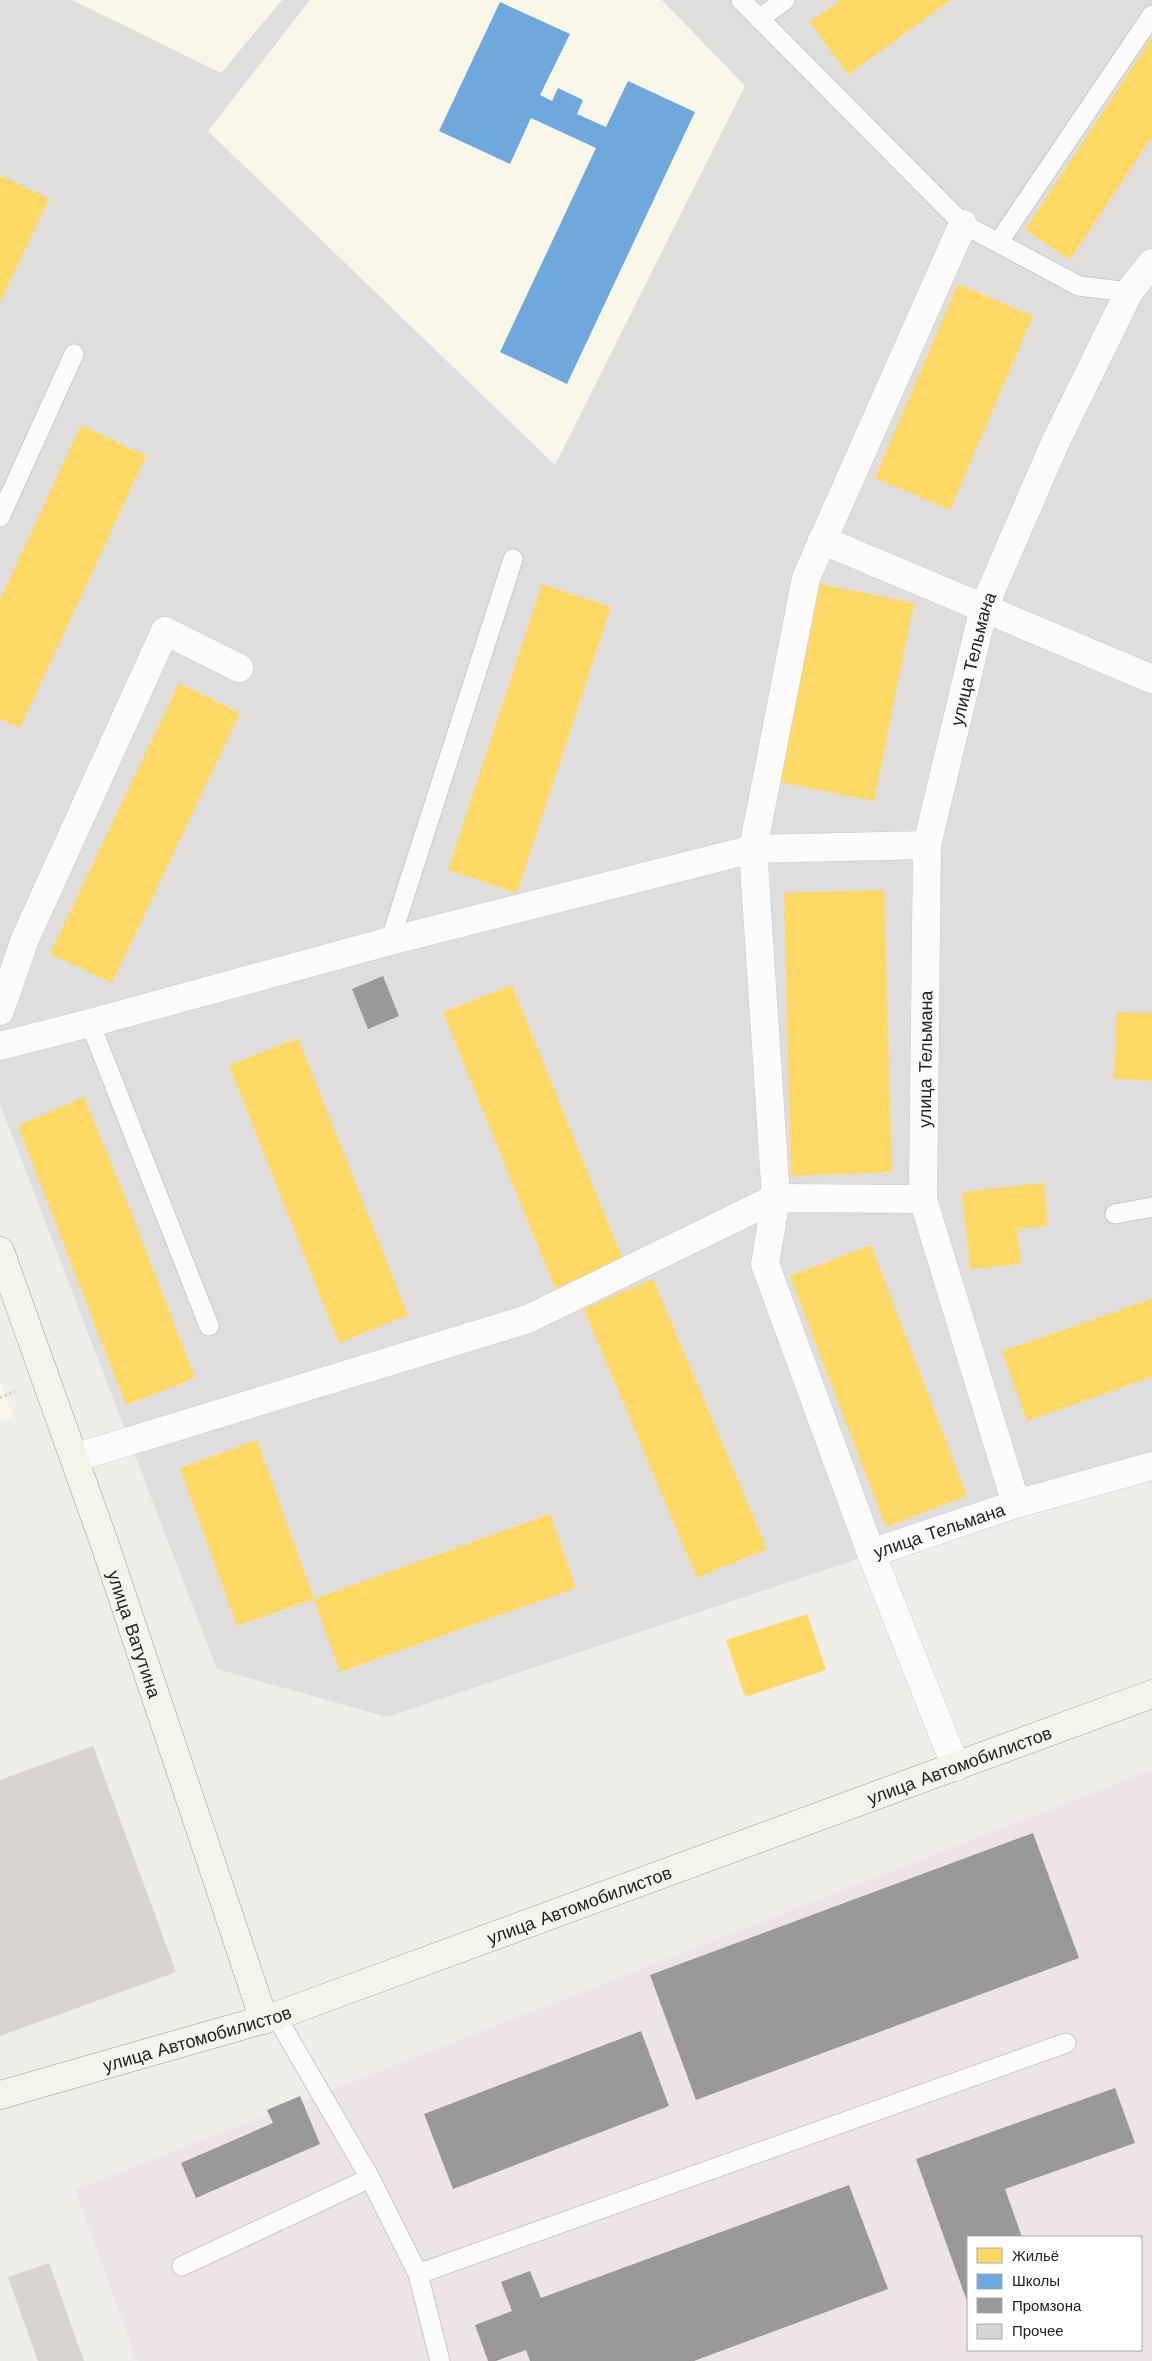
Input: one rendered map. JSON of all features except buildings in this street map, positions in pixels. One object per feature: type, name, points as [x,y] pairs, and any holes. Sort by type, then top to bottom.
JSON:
[{"type":"street","points":[[871,1553],[766,1264],[776,1198],[753,849],[806,578],[962,224]]},
{"type":"street","name":"улица Тельмана","points":[[956,1766],[871,1553],[1016,1504],[923,1200],[927,845],[984,607],[1055,443],[1129,292],[1152,263]]},
{"type":"street","points":[[822,540],[1152,679]]},
{"type":"street","points":[[0,1011],[25,939],[165,631],[239,668]]},
{"type":"street","points":[[0,1046],[390,941],[753,849],[927,845]]},
{"type":"street","points":[[74,1458],[528,1319],[776,1198],[923,1200]]},
{"type":"street","name":"улица Ватутина","points":[[0,1251],[270,2018]]},
{"type":"street","points":[[1016,1504],[1152,1466]]},
{"type":"street","name":"улица Автомобилистов","points":[[0,2095],[270,2018],[1152,1694]]},
{"type":"lane","points":[[741,0],[962,224],[1079,286],[1129,292]]},
{"type":"lane","points":[[759,18],[784,0]]},
{"type":"lane","points":[[998,243],[1152,15]]},
{"type":"lane","points":[[0,517],[74,354]]},
{"type":"lane","points":[[390,941],[513,559]]},
{"type":"lane","points":[[90,1023],[209,1326]]},
{"type":"lane","points":[[1114,1214],[1152,1207]]},
{"type":"lane","points":[[270,2018],[370,2178],[418,2274],[440,2361]]},
{"type":"lane","points":[[418,2274],[1066,2043]]},
{"type":"lane","points":[[182,2266],[370,2178]]},
{"type":"shaded area","points":[[0,0],[1152,0],[1152,1460],[387,1717],[217,1669],[0,1104]]},
{"type":"shaded area","points":[[72,0],[282,0],[221,73]]},
{"type":"shaded area","points":[[310,0],[662,0],[745,86],[555,465],[208,131]]},
{"type":"shaded area","points":[[0,1381],[13,1417],[0,1421]]},
{"type":"shaded area","points":[[1152,1770],[1152,2361],[137,2361],[75,2190]]}]
